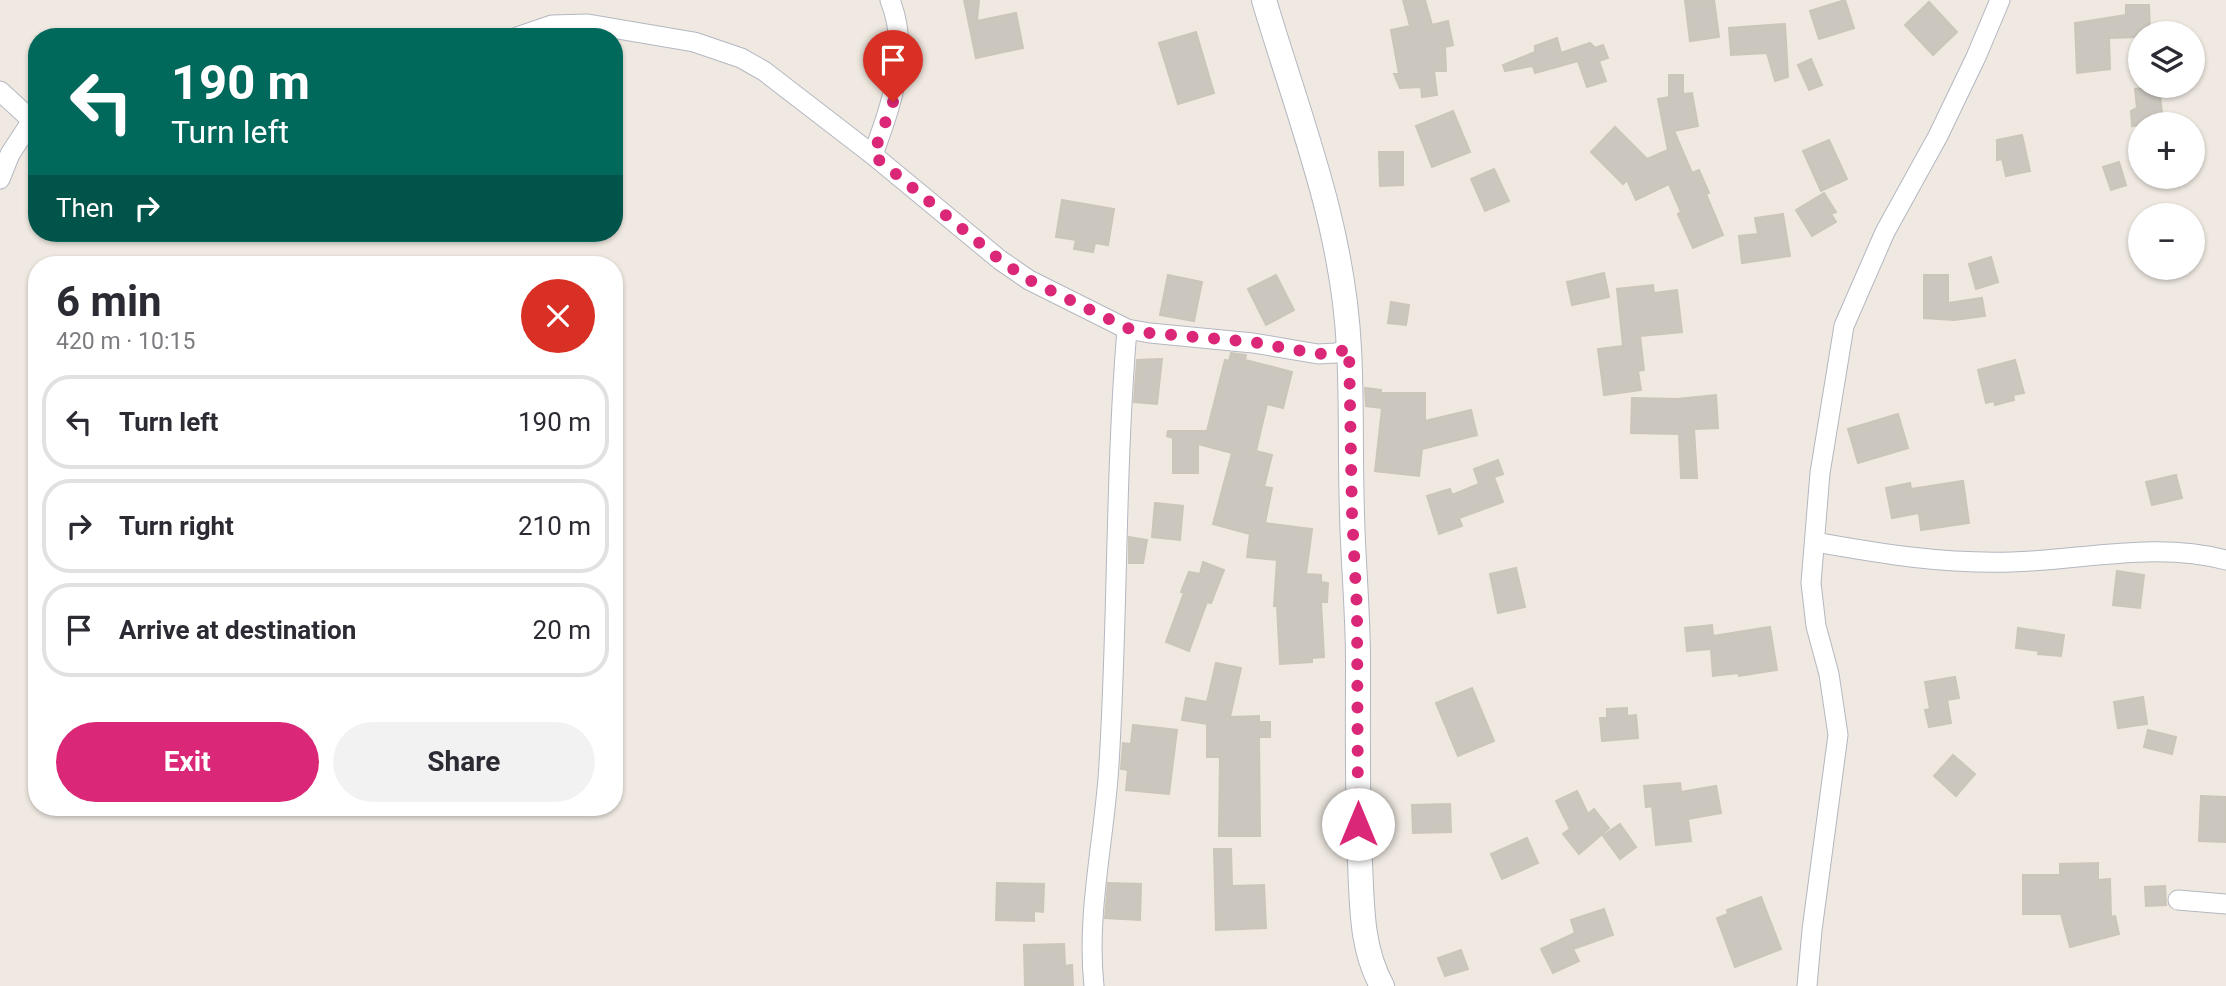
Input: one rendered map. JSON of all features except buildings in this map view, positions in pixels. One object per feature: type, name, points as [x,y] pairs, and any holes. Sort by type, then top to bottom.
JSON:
[{"type":"street","points":[[873,155],[893,102],[899,65],[900,36],[890,0]]},
{"type":"street","points":[[1264,0],[1322,180],[1336,237],[1343,283],[1349,348],[1357,610],[1358,824],[1362,916],[1367,949],[1382,986]]},
{"type":"street","points":[[1807,986],[1838,735],[1829,674],[1816,626],[1811,583],[1821,473],[1844,326],[1885,232],[1938,136],[2000,0]]},
{"type":"street","points":[[541,28],[552,24],[588,24],[612,28]]},
{"type":"street","points":[[623,30],[694,42],[741,58],[764,71],[873,155],[1000,260],[1029,280],[1127,328],[1150,333],[1253,342],[1318,354],[1336,353],[1349,348]]},
{"type":"street","points":[[0,91],[28,117]]},
{"type":"street","points":[[0,179],[10,154],[28,131]]},
{"type":"street","points":[[1094,986],[1091,965],[1109,767],[1119,446],[1127,328]]},
{"type":"street","points":[[1815,542],[1919,560],[1972,563],[2165,552],[2226,559]]},
{"type":"street","points":[[2178,900],[2226,904]]},
{"type":"route","points":[[893,102],[873,155],[1000,260],[1029,280],[1127,328],[1150,333],[1253,342],[1318,354],[1336,353],[1349,348],[1357,610],[1358,824]]}]
